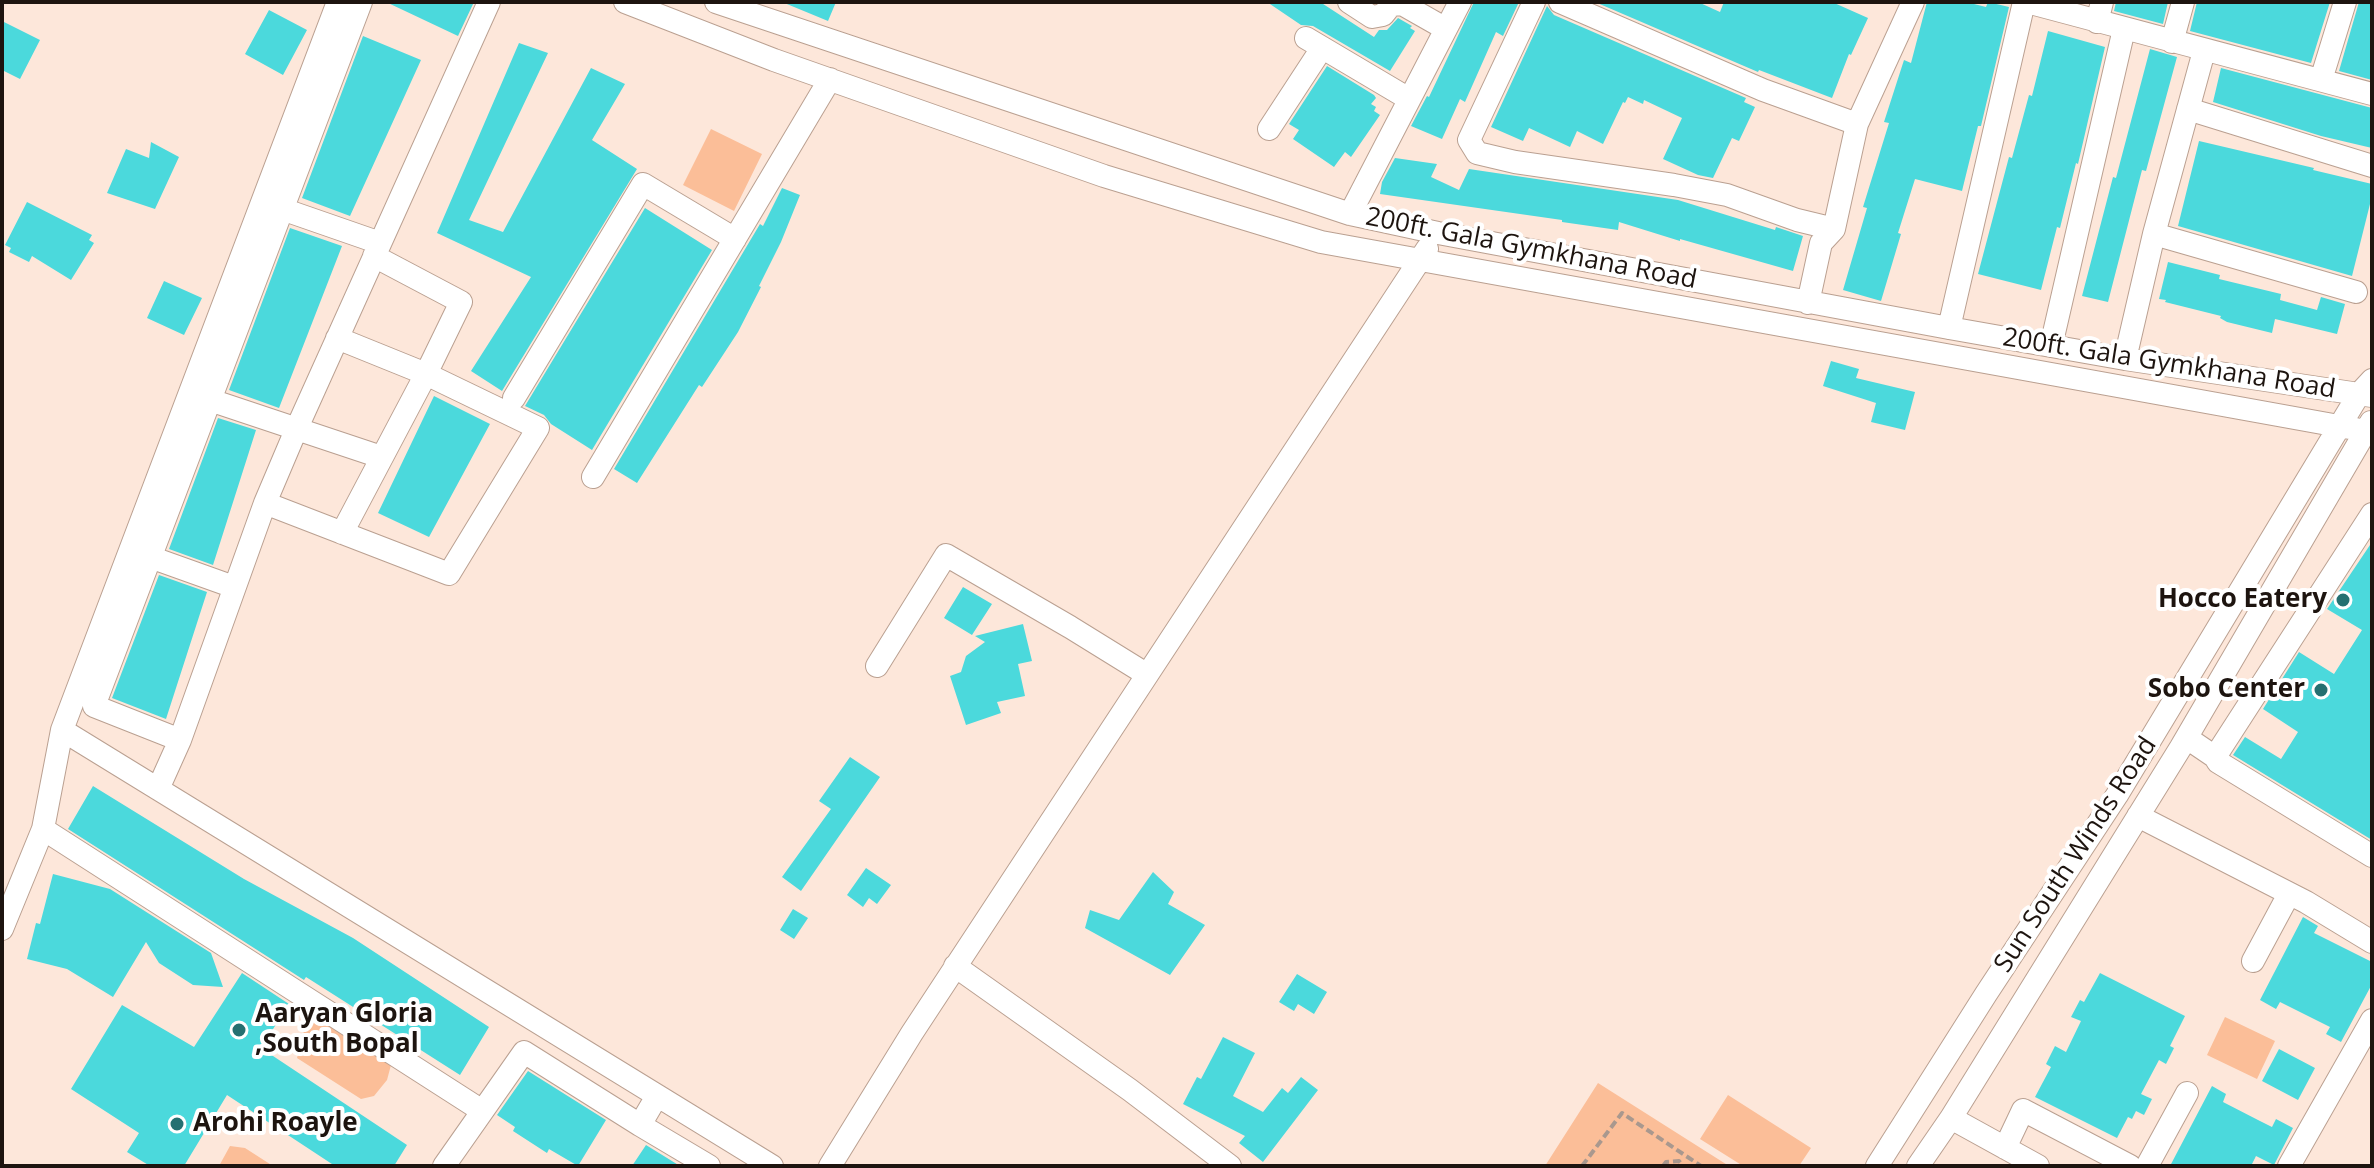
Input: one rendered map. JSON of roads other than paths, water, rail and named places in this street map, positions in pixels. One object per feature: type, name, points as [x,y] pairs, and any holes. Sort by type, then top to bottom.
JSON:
[{"type":"street","points":[[2,929],[43,829],[62,730],[338,2]]},
{"type":"street","points":[[180,740],[94,706],[361,2]]},
{"type":"street","points":[[158,789],[180,740],[265,503],[489,2]]},
{"type":"street","points":[[625,2],[1104,176],[1321,242],[2340,426],[2370,428],[2187,738],[1918,1166]]},
{"type":"street","name":"200ft. Gala Gymkhana Road","points":[[716,2],[1350,214],[1808,303],[2125,359],[2368,390]]},
{"type":"street","points":[[1349,2],[1372,17],[1383,15],[1391,5],[1402,4],[1446,29]]},
{"type":"street","points":[[1350,214],[1460,2]]},
{"type":"street","points":[[1534,2],[1469,140],[1477,153],[1515,162],[1727,195],[1797,220],[1834,229]]},
{"type":"street","points":[[1560,2],[1763,90],[1857,124]]},
{"type":"street","points":[[1949,328],[2026,2],[2100,12],[2124,29],[2372,94]]},
{"type":"street","points":[[2172,42],[2183,2]]},
{"type":"street","points":[[2321,80],[2345,2]]},
{"type":"street","points":[[1808,303],[1821,243],[1834,229],[1857,124],[1906,4]]},
{"type":"street","points":[[2051,346],[2124,29]]},
{"type":"street","points":[[1269,129],[1314,43],[1409,99]]},
{"type":"street","points":[[2125,359],[2154,234],[2204,51]]},
{"type":"street","points":[[593,477],[830,79]]},
{"type":"street","points":[[2188,109],[2372,166]]},
{"type":"street","points":[[514,398],[643,184],[735,239]]},
{"type":"street","points":[[282,209],[377,250],[461,302],[342,533]]},
{"type":"street","points":[[830,1166],[955,966],[1438,233]]},
{"type":"street","points":[[2154,234],[2356,292]]},
{"type":"street","points":[[265,503],[449,574],[538,428],[426,374],[337,338]]},
{"type":"street","name":"Sun South Winds Road","points":[[1877,1166],[2117,795],[2340,426],[2368,390]]},
{"type":"street","points":[[210,400],[381,457]]},
{"type":"street","points":[[2215,757],[2372,514]]},
{"type":"street","points":[[877,666],[946,555],[1146,674]]},
{"type":"street","points":[[150,557],[234,587]]},
{"type":"street","points":[[62,730],[772,1166]]},
{"type":"street","points":[[2187,738],[2218,762],[2372,856]]},
{"type":"street","points":[[2138,816],[2289,894],[2372,942]]},
{"type":"street","points":[[43,829],[473,1105]]},
{"type":"street","points":[[2253,961],[2289,894]]},
{"type":"street","points":[[955,966],[1130,1090],[1230,1166]]},
{"type":"street","points":[[2289,1166],[2372,1020]]},
{"type":"street","points":[[444,1166],[524,1052],[709,1166]]},
{"type":"street","points":[[2147,1166],[2187,1093]]},
{"type":"street","points":[[640,1125],[657,1096]]},
{"type":"street","points":[[2005,1148],[2023,1110],[2130,1166]]},
{"type":"street","points":[[1951,1118],[2038,1166]]},
{"type":"place","name":"Hocco Eatery","points":[[2343,600]]},
{"type":"place","name":"Sobo Center","points":[[2321,690]]},
{"type":"place","name":"Aaryan Gloria ,South Bopal","points":[[239,1030]]},
{"type":"place","name":"Arohi Roayle","points":[[177,1124]]}]
